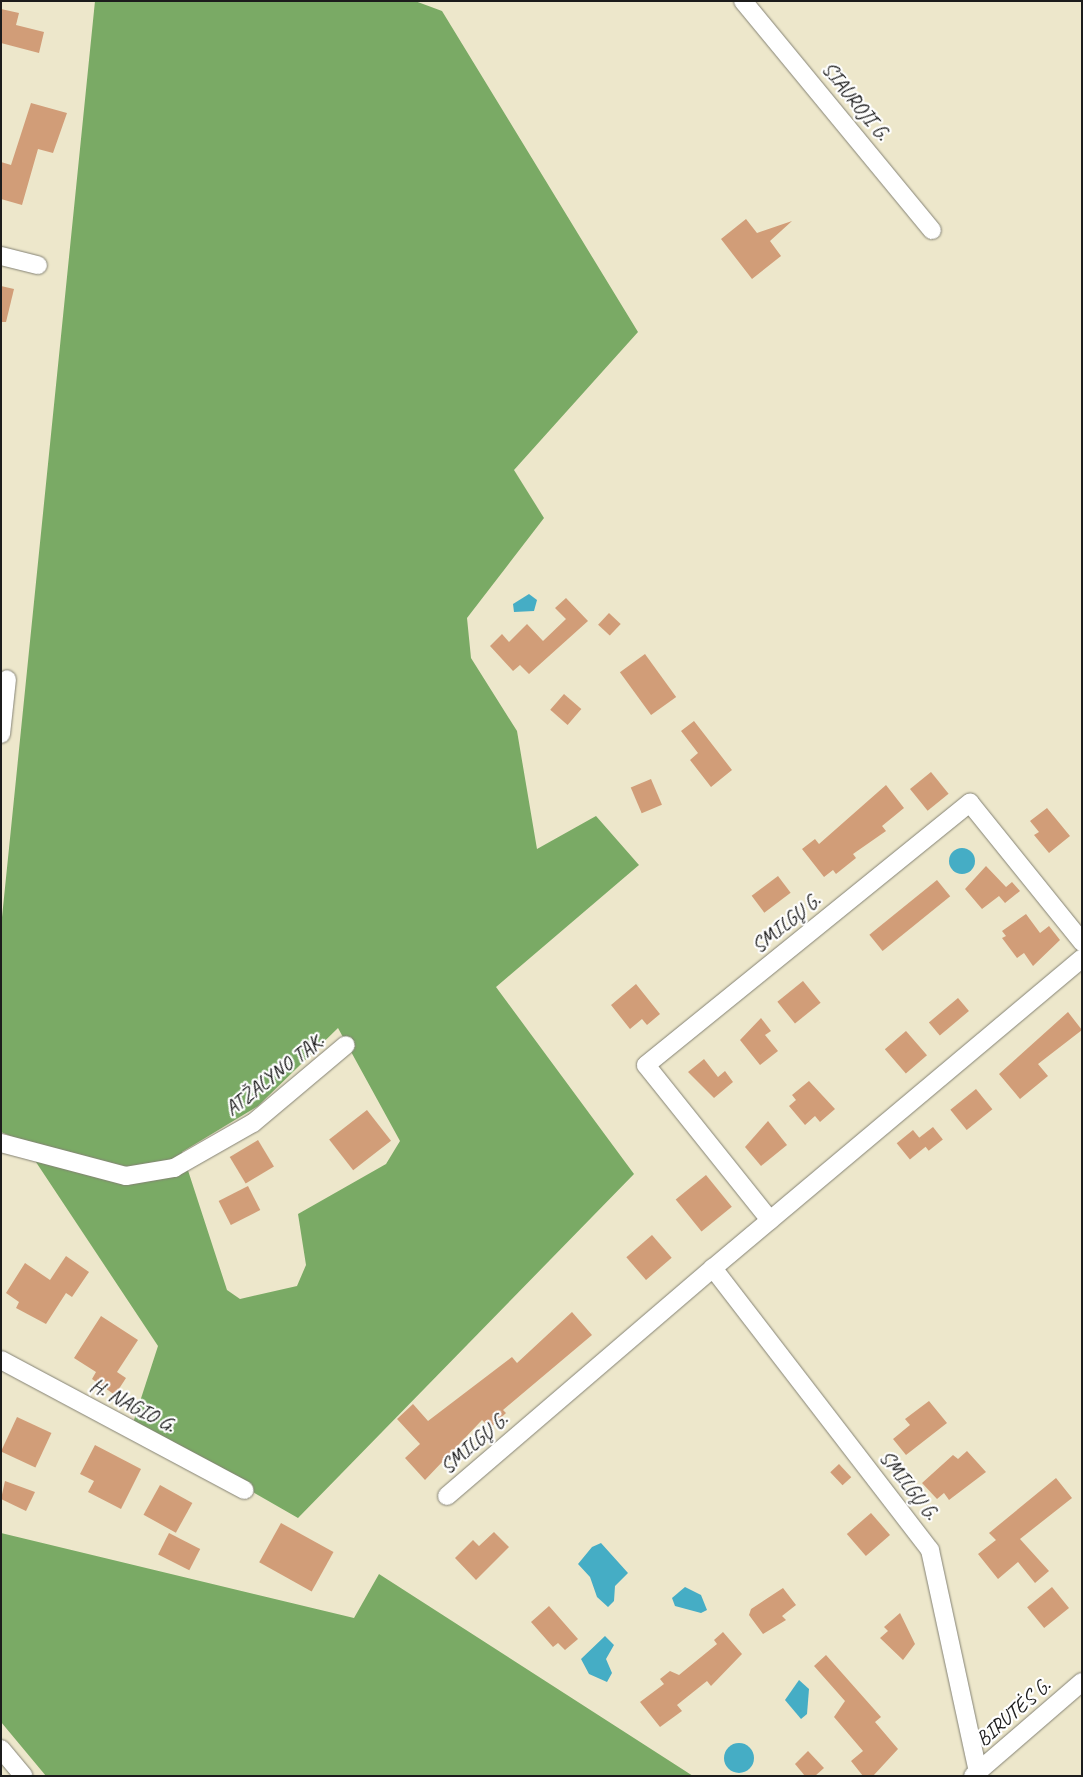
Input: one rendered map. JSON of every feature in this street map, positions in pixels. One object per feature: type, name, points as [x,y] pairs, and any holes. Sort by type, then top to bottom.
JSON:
[{"type":"street","name":"SIAUROJI G.","points":[[743,1],[932,230]]},
{"type":"street","points":[[1,256],[38,265]]},
{"type":"street","points":[[1,734],[7,679]]},
{"type":"street","name":"SMILGŲ G.","points":[[770,1220],[646,1065],[970,803],[1082,942]]},
{"type":"street","name":"SMILGŲ G.","points":[[447,1496],[713,1268],[1082,958]]},
{"type":"street","name":"ATŽALYNO TAK.","points":[[1,1143],[126,1176],[174,1168],[253,1123],[346,1045]]},
{"type":"street","name":"SMILGŲ G.","points":[[713,1268],[930,1550],[976,1774]]},
{"type":"street","name":"H. NAGIO G.","points":[[1,1360],[244,1490]]},
{"type":"street","name":"BIRUTĖS G.","points":[[976,1774],[1082,1682]]},
{"type":"street","points":[[1,1749],[24,1776]]},
{"type":"green space","points":[[95,1],[415,1],[442,11],[638,332],[514,470],[544,518],[467,618],[471,658],[517,731],[537,849],[596,816],[639,865],[496,987],[634,1174],[298,1518],[133,1423],[158,1346],[22,1141],[1,1132],[1,927]],"holes":[[[338,1028],[400,1141],[386,1164],[298,1214],[306,1265],[297,1286],[240,1299],[227,1290],[182,1152],[258,1106]]]},
{"type":"green space","points":[[1,1533],[354,1618],[379,1574],[693,1776],[46,1776],[1,1722]]},
{"type":"water","points":[[529,594],[537,600],[534,611],[514,612],[513,604]]},
{"type":"water","points":[[962,848],[971,852],[975,861],[971,870],[962,874],[953,870],[949,861],[953,852]]},
{"type":"water","points":[[601,1543],[628,1573],[615,1586],[614,1601],[608,1607],[597,1597],[590,1577],[578,1564],[592,1547]]},
{"type":"water","points":[[685,1587],[701,1595],[707,1610],[701,1613],[675,1606],[672,1598]]},
{"type":"water","points":[[605,1636],[614,1645],[606,1659],[612,1673],[607,1682],[589,1674],[581,1659]]},
{"type":"water","points":[[799,1680],[809,1689],[807,1714],[801,1719],[785,1700]]},
{"type":"water","points":[[739,1743],[749,1748],[754,1758],[749,1768],[739,1773],[729,1768],[724,1758],[729,1748]]},
{"type":"building","points":[[1,9],[19,13],[16,25],[44,32],[39,53],[1,43]]},
{"type":"building","points":[[31,103],[67,113],[53,153],[38,149],[22,205],[1,199],[1,162],[11,165]]},
{"type":"building","points":[[746,219],[757,233],[792,221],[770,241],[781,256],[752,279],[721,239]]},
{"type":"building","points":[[1,286],[14,289],[6,322],[1,322]]},
{"type":"building","points":[[566,598],[588,621],[529,674],[520,665],[513,671],[490,646],[502,634],[509,642],[527,624],[543,641],[566,619],[555,608]]},
{"type":"building","points":[[609,613],[621,624],[610,636],[598,625]]},
{"type":"building","points":[[645,654],[676,697],[651,715],[620,672]]},
{"type":"building","points":[[564,694],[581,709],[568,725],[550,710]]},
{"type":"building","points":[[694,721],[732,770],[711,787],[690,760],[698,753],[681,731]]},
{"type":"building","points":[[931,772],[949,794],[928,811],[910,789]]},
{"type":"building","points":[[651,779],[662,805],[642,813],[631,788]]},
{"type":"building","points":[[886,785],[904,808],[882,826],[886,831],[853,854],[856,858],[836,874],[833,870],[824,877],[802,849],[815,839],[819,844]]},
{"type":"building","points":[[1047,808],[1070,836],[1049,853],[1034,835],[1039,832],[1030,821]]},
{"type":"building","points":[[986,866],[1006,887],[1012,882],[1020,891],[1005,903],[999,896],[982,909],[965,889]]},
{"type":"building","points":[[778,876],[791,893],[764,913],[752,896]]},
{"type":"building","points":[[937,880],[950,896],[883,951],[869,935]]},
{"type":"building","points":[[1026,914],[1040,933],[1049,926],[1060,940],[1033,966],[1024,953],[1017,958],[1002,938],[1006,936],[1002,931]]},
{"type":"building","points":[[803,981],[821,1003],[795,1024],[777,1002]]},
{"type":"building","points":[[636,984],[660,1014],[647,1025],[642,1019],[630,1029],[611,1005]]},
{"type":"building","points":[[958,998],[969,1011],[940,1035],[929,1022]]},
{"type":"building","points":[[1068,1012],[1082,1030],[1038,1064],[1048,1076],[1020,1099],[999,1074]]},
{"type":"building","points":[[761,1018],[771,1031],[765,1035],[778,1051],[760,1065],[740,1040]]},
{"type":"building","points":[[906,1031],[927,1055],[906,1074],[885,1049]]},
{"type":"building","points":[[704,1059],[718,1077],[725,1071],[733,1082],[714,1098],[688,1072]]},
{"type":"building","points":[[809,1081],[835,1109],[820,1122],[815,1116],[805,1125],[789,1106],[796,1100],[792,1095]]},
{"type":"building","points":[[976,1089],[992,1109],[967,1130],[950,1110]]},
{"type":"building","points":[[367,1110],[391,1141],[353,1170],[329,1140]]},
{"type":"building","points":[[768,1121],[787,1145],[761,1166],[745,1147]]},
{"type":"building","points":[[933,1127],[943,1140],[929,1151],[919,1138]]},
{"type":"building","points":[[913,1130],[926,1146],[910,1160],[897,1143]]},
{"type":"building","points":[[258,1140],[274,1167],[246,1184],[230,1157]]},
{"type":"building","points":[[706,1175],[732,1207],[701,1231],[676,1200]]},
{"type":"building","points":[[248,1186],[260,1210],[231,1225],[219,1201]]},
{"type":"building","points":[[652,1235],[672,1258],[646,1280],[626,1257]]},
{"type":"building","points":[[66,1256],[89,1272],[72,1297],[66,1293],[46,1324],[16,1308],[19,1302],[6,1293],[25,1263],[50,1280]]},
{"type":"building","points":[[572,1312],[592,1335],[503,1410],[506,1413],[490,1428],[482,1420],[425,1480],[405,1458],[420,1444],[397,1419],[413,1404],[428,1421],[512,1357],[517,1363]]},
{"type":"building","points":[[101,1316],[138,1340],[117,1372],[126,1378],[115,1395],[92,1379],[96,1372],[74,1358]]},
{"type":"building","points":[[929,1401],[947,1423],[906,1455],[893,1439],[910,1425],[905,1419]]},
{"type":"building","points":[[17,1417],[51,1433],[35,1467],[1,1451]]},
{"type":"building","points":[[95,1445],[141,1469],[121,1509],[88,1492],[94,1481],[80,1474]]},
{"type":"building","points":[[967,1451],[986,1472],[949,1500],[944,1493],[937,1499],[922,1483],[953,1455],[958,1459]]},
{"type":"building","points":[[839,1464],[851,1477],[842,1485],[830,1472]]},
{"type":"building","points":[[1056,1478],[1072,1498],[1020,1539],[1049,1571],[1035,1583],[1018,1562],[998,1579],[978,1554],[996,1540],[989,1533]]},
{"type":"building","points":[[5,1481],[35,1492],[26,1511],[1,1499]]},
{"type":"building","points":[[160,1485],[192,1503],[176,1533],[144,1515]]},
{"type":"building","points":[[871,1513],[890,1535],[866,1556],[847,1534]]},
{"type":"building","points":[[281,1523],[333,1552],[312,1591],[259,1562]]},
{"type":"building","points":[[494,1532],[509,1547],[476,1580],[455,1558],[473,1540],[479,1546]]},
{"type":"building","points":[[169,1533],[200,1549],[189,1570],[158,1554]]},
{"type":"building","points":[[1052,1587],[1069,1608],[1044,1628],[1027,1607]]},
{"type":"building","points":[[783,1588],[796,1605],[782,1616],[786,1620],[763,1634],[749,1615],[751,1609]]},
{"type":"building","points":[[549,1606],[578,1639],[565,1650],[558,1643],[553,1647],[531,1622]]},
{"type":"building","points":[[900,1613],[915,1644],[903,1660],[880,1638],[888,1631],[884,1627]]},
{"type":"building","points":[[723,1632],[742,1654],[711,1686],[707,1681],[677,1705],[682,1711],[660,1727],[640,1702],[664,1684],[660,1679],[670,1671],[679,1675],[717,1644],[714,1640]]},
{"type":"building","points":[[826,1655],[881,1717],[875,1722],[898,1749],[873,1776],[863,1776],[851,1761],[863,1751],[834,1717],[845,1701],[814,1666]]},
{"type":"building","points":[[808,1751],[824,1768],[815,1776],[805,1776],[795,1764]]}]
